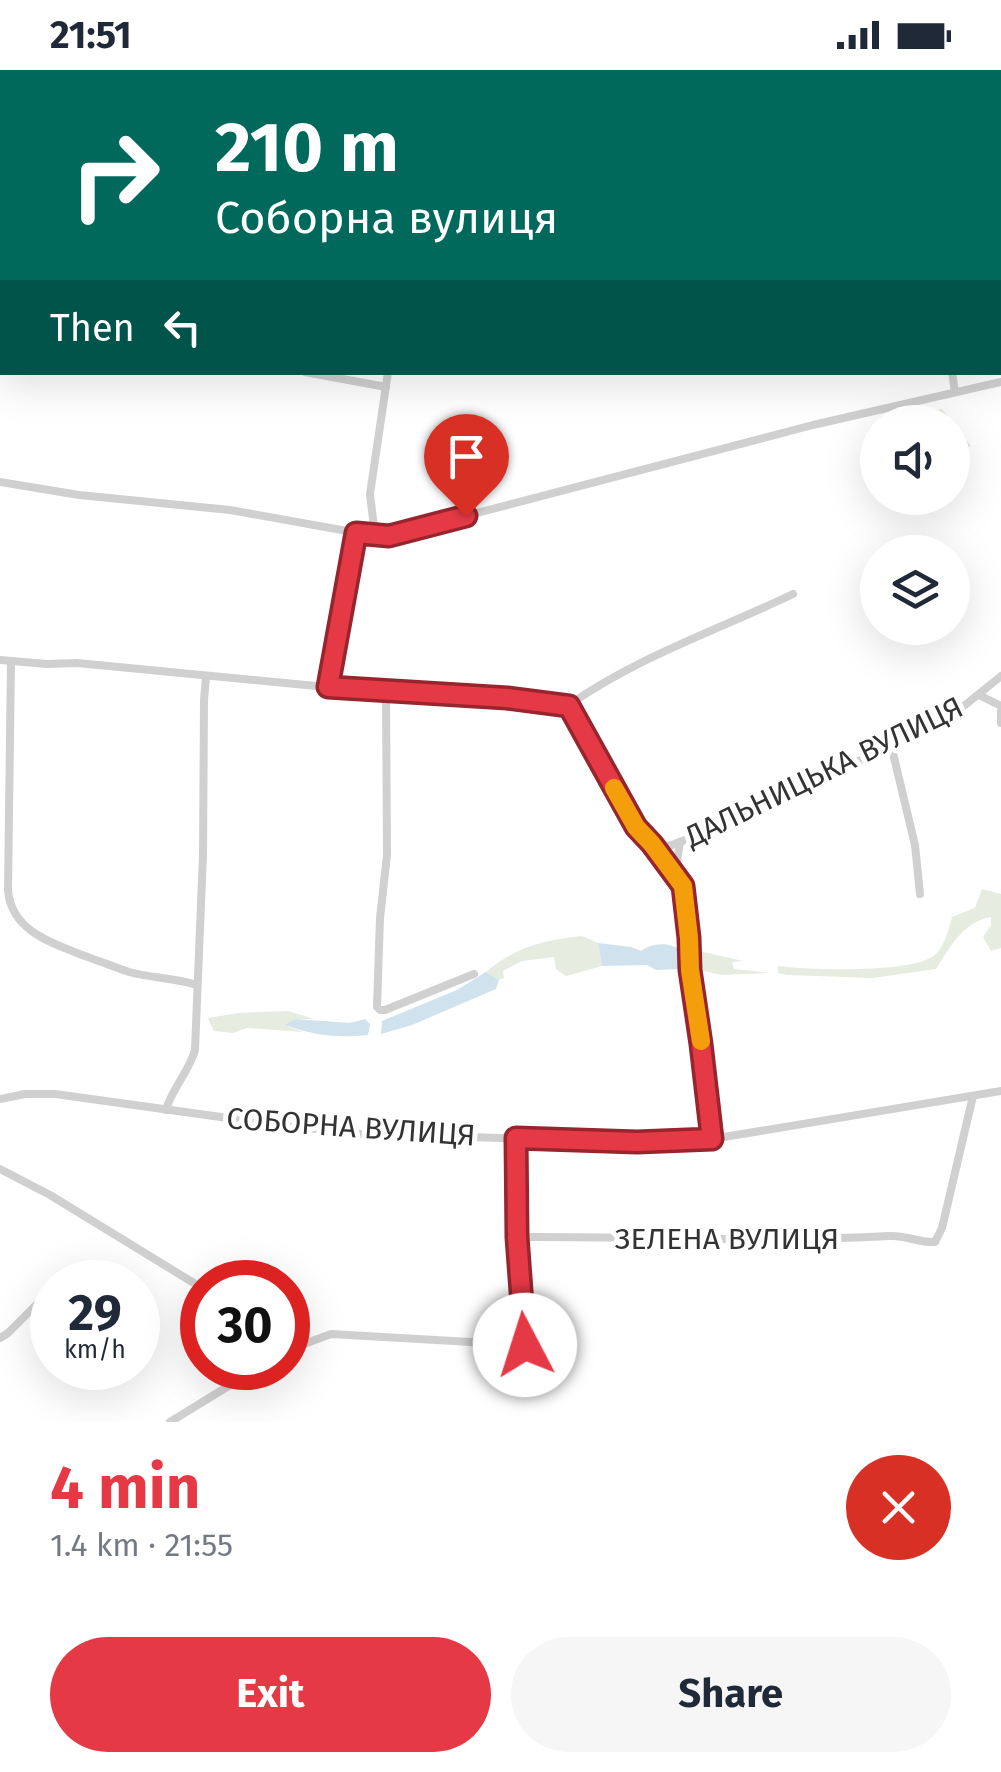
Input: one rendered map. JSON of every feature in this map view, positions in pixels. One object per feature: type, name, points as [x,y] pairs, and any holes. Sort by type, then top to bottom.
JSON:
[{"type":"street","points":[[322,375],[386,387]]},
{"type":"street","points":[[374,536],[370,494],[388,375]]},
{"type":"street","points":[[952,375],[955,392]]},
{"type":"street","points":[[0,482],[78,495],[230,510],[389,536],[813,425],[1001,382]]},
{"type":"street","points":[[328,687],[356,533]]},
{"type":"street","points":[[0,660],[569,706],[698,635],[793,594]]},
{"type":"street","points":[[10,661],[8,890],[14,914],[26,928],[53,944],[128,972],[198,985]]},
{"type":"street","points":[[166,1110],[172,1092],[194,1057],[206,676]]},
{"type":"street","name":"ДАЛЬНИЦЬКА ВУЛИЦЯ","points":[[569,706],[636,827],[652,844],[665,846],[744,816],[891,746],[954,714],[1001,676]]},
{"type":"street","points":[[386,692],[387,855],[376,1007],[386,1010],[474,974]]},
{"type":"street","points":[[979,695],[1001,708],[1001,723]]},
{"type":"street","points":[[891,746],[915,845],[920,894]]},
{"type":"street","points":[[672,871],[680,842]]},
{"type":"street","points":[[652,844],[684,892],[712,1139]]},
{"type":"street","name":"СОБОРНА ВУЛИЦЯ","points":[[0,1099],[55,1094],[361,1134],[637,1142],[712,1139],[1001,1091]]},
{"type":"street","name":"ЗЕЛЕНА ВУЛИЦЯ","points":[[517,1237],[840,1240],[894,1236],[936,1242],[973,1096]]},
{"type":"street","points":[[310,1341],[331,1334],[525,1345],[517,1237],[516,1138]]},
{"type":"street","points":[[0,1169],[180,1274]]},
{"type":"street","points":[[0,1338],[30,1310]]},
{"type":"street","points":[[170,1422],[222,1390]]},
{"type":"shaded area","points":[[982,889],[1001,894],[1001,948],[991,951],[983,937],[991,917],[965,929],[936,969],[873,978],[778,973],[778,966],[861,969],[925,960],[942,946],[952,917],[975,908]]},
{"type":"shaded area","points":[[582,936],[598,943],[602,966],[566,976],[556,969],[554,957],[522,961],[503,971],[504,978],[499,980],[486,972],[531,946]]},
{"type":"shaded area","points":[[692,945],[699,951],[743,961],[732,962],[734,969],[771,973],[721,975],[696,969]]},
{"type":"shaded area","points":[[288,1011],[314,1019],[295,1019],[287,1026],[303,1032],[247,1028],[233,1033],[214,1031],[208,1018],[238,1013]]},
{"type":"water","points":[[598,943],[641,951],[657,945],[673,946],[684,952],[682,969],[602,966]]},
{"type":"water","points":[[486,972],[499,980],[496,989],[381,1034],[382,1021],[457,990]]},
{"type":"water","points":[[295,1019],[350,1023],[365,1019],[370,1024],[368,1035],[336,1036],[285,1025]]},
{"type":"slow traffic","points":[[614,788],[636,827],[683,886],[701,1041]]},
{"type":"route","points":[[466,516],[389,536],[356,533],[328,687],[507,698],[569,706],[636,827],[683,886],[712,1139],[637,1142],[516,1138],[518,1266],[525,1345]]}]
